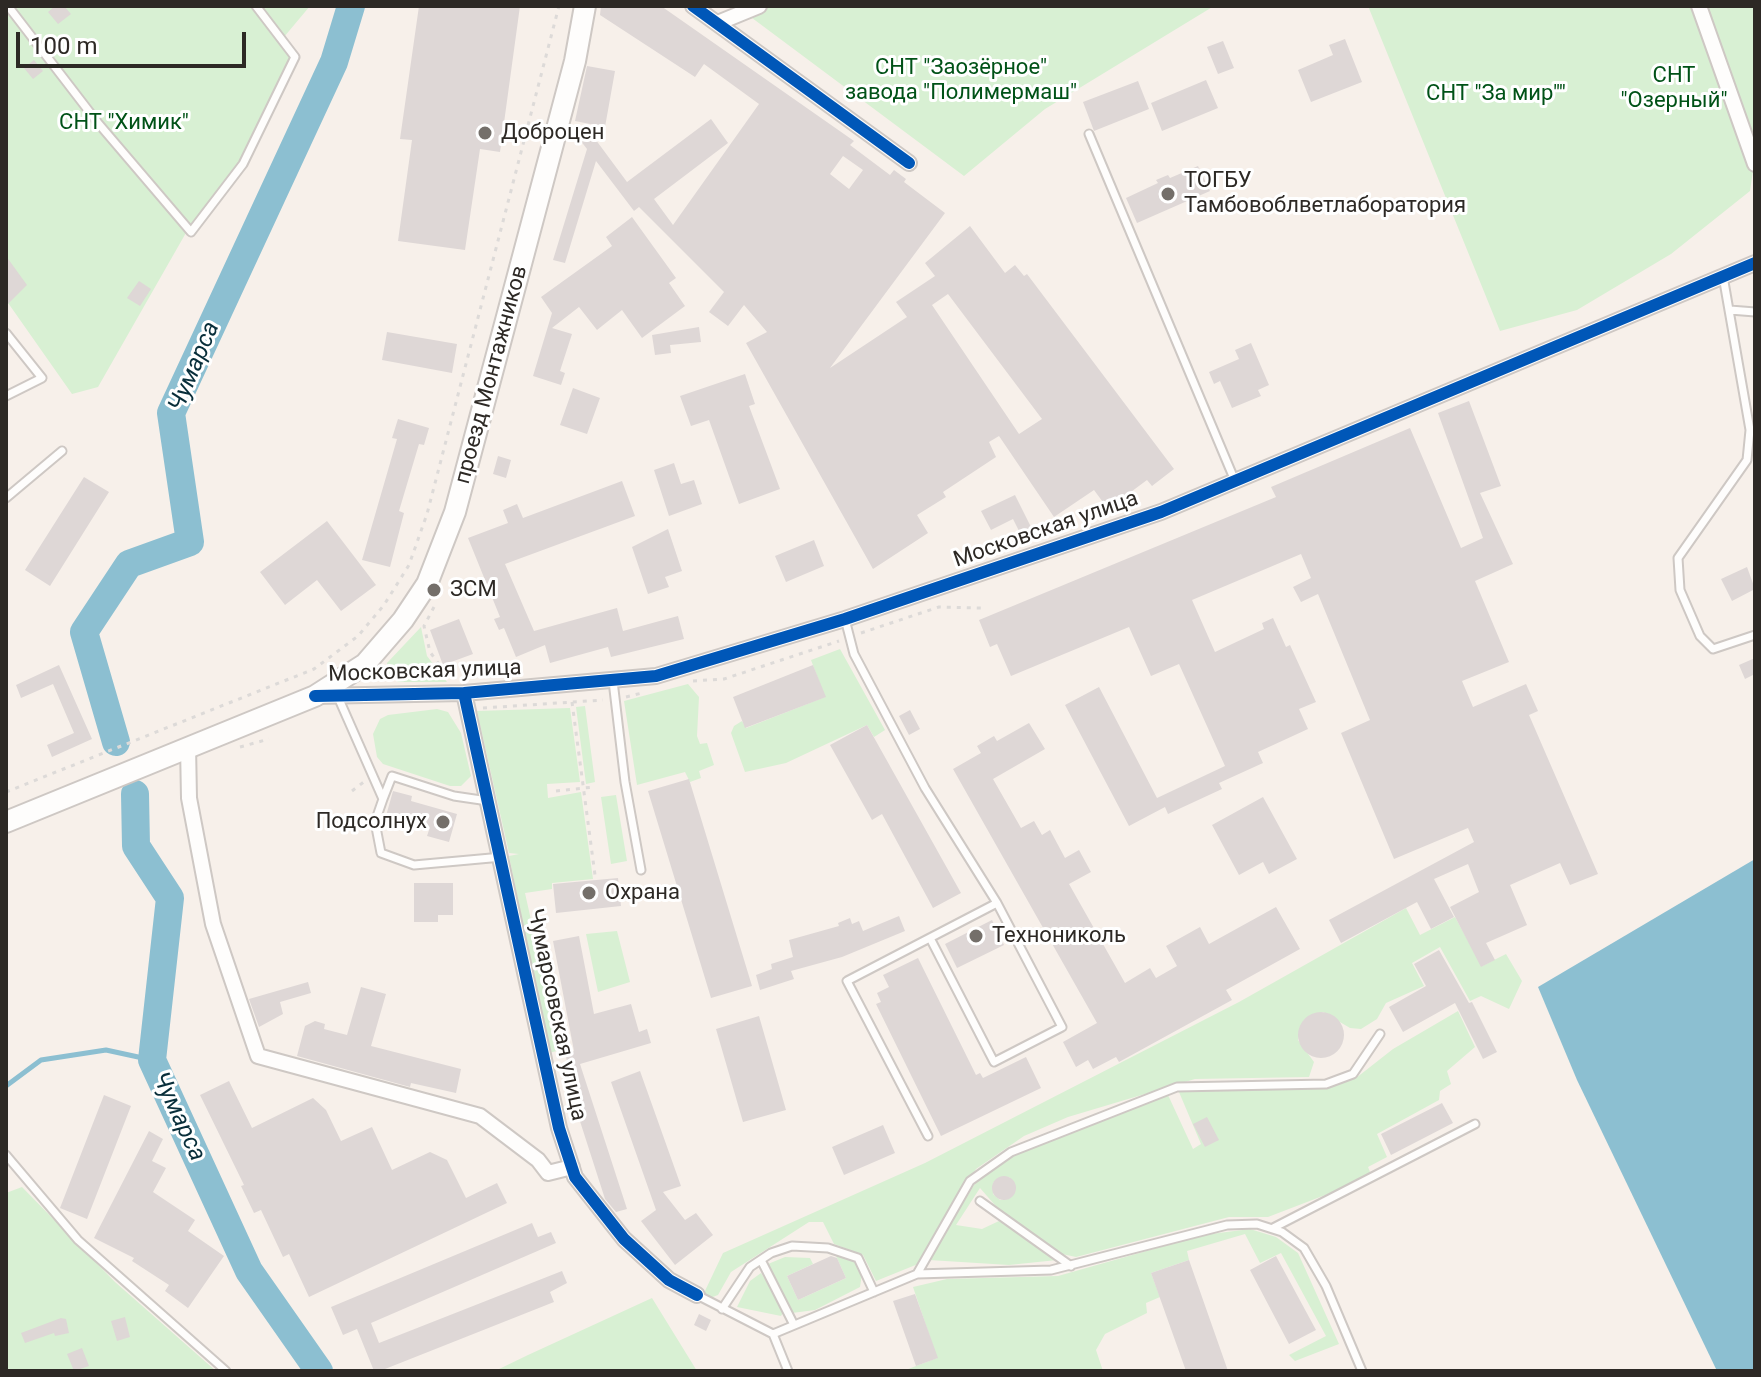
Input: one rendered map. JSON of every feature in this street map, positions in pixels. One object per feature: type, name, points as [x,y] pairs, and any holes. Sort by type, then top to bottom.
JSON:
[{"type":"main road","name":"проезд Монтажников","points":[[315,696],[348,677],[380,649],[427,584],[441,552],[518,279],[575,61],[585,6]]},
{"type":"main road","name":"Московская улица","points":[[6,822],[315,696]]},
{"type":"street","points":[[693,6],[720,22],[909,163]]},
{"type":"street","points":[[720,22],[759,6]]},
{"type":"street","points":[[1699,6],[1755,164]]},
{"type":"street","name":"Московская улица","points":[[315,696],[464,693],[656,676],[845,619],[1161,512],[1755,263]]},
{"type":"street","name":"Чумарсовская улица","points":[[464,693],[559,1128],[575,1177],[624,1239],[669,1280],[697,1295]]},
{"type":"street","points":[[188,746],[189,798],[213,924],[258,1056],[480,1116],[538,1160],[548,1173],[572,1167]]},
{"type":"lane","points":[[8,6],[98,123],[191,232],[243,164],[295,57],[256,6]]},
{"type":"lane","points":[[1089,134],[1235,481]]},
{"type":"lane","points":[[1723,276],[1750,430],[1747,460],[1678,558],[1680,590],[1700,636],[1713,649],[1755,635]]},
{"type":"lane","points":[[1730,310],[1755,312]]},
{"type":"lane","points":[[6,333],[42,378],[6,396]]},
{"type":"lane","points":[[6,498],[62,451]]},
{"type":"lane","points":[[845,619],[854,654],[917,774],[997,903],[1062,1027],[994,1062],[930,938]]},
{"type":"lane","points":[[613,681],[625,782],[641,870]]},
{"type":"lane","points":[[338,697],[383,799]]},
{"type":"lane","points":[[488,801],[454,796],[392,776],[375,822],[381,853],[414,865],[502,857]]},
{"type":"lane","points":[[928,1136],[847,981],[997,903]]},
{"type":"lane","points":[[917,1274],[970,1181],[1011,1152],[1177,1087],[1326,1084],[1353,1074],[1380,1034]]},
{"type":"lane","points":[[1273,1228],[1475,1124]]},
{"type":"lane","points":[[6,1155],[78,1240],[226,1371]]},
{"type":"lane","points":[[980,1201],[1071,1266]]},
{"type":"lane","points":[[773,1334],[917,1274],[1051,1270],[1227,1225],[1257,1224],[1293,1238],[1313,1261],[1362,1371]]},
{"type":"lane","points":[[722,1309],[743,1274],[761,1260],[792,1246],[849,1252],[863,1264],[874,1292]]},
{"type":"lane","points":[[761,1260],[794,1325]]},
{"type":"lane","points":[[697,1295],[773,1334],[788,1371]]},
{"type":"path","points":[[6,792],[314,669],[358,636],[384,605],[409,565],[427,514],[559,6]]},
{"type":"path","points":[[858,634],[939,607],[981,608]]},
{"type":"path","points":[[687,682],[724,679],[845,639]]},
{"type":"path","points":[[467,709],[615,699],[648,691]]},
{"type":"path","points":[[572,702],[595,875]]},
{"type":"path","points":[[556,791],[594,787]]},
{"type":"green space","name":"СНТ \"Химик\"","points":[[6,6],[310,6],[284,37],[295,52],[236,169],[199,219],[191,224],[98,387],[72,394],[6,300]]},
{"type":"green space","name":"СНТ \"Заозёрное\" завода \"Полимермаш\"","points":[[736,6],[1214,6],[1045,109],[964,176]]},
{"type":"green space","points":[[1368,6],[1755,6],[1755,157],[1750,191],[1671,254],[1577,310],[1500,331]]},
{"type":"green space","points":[[421,627],[427,656],[447,682],[398,682],[387,671],[387,663]]},
{"type":"green space","points":[[840,649],[885,730],[874,737],[867,725],[786,763],[745,772],[731,733],[734,726],[742,721],[746,728],[825,697],[811,660]]},
{"type":"green space","points":[[688,684],[699,697],[697,736],[700,744],[707,743],[714,765],[699,771],[701,778],[690,782],[685,772],[637,785],[624,701]]},
{"type":"green space","points":[[585,706],[595,782],[586,784],[576,707]]},
{"type":"green space","points":[[570,708],[580,782],[547,784],[548,798],[581,792],[593,879],[552,883],[552,889],[525,893],[560,1050],[549,1053],[509,856],[519,854],[509,853],[477,711]]},
{"type":"green space","points":[[437,709],[448,712],[461,733],[471,776],[461,786],[450,786],[383,764],[377,757],[373,734],[380,719],[388,715]]},
{"type":"green space","points":[[616,795],[627,861],[611,864],[601,797]]},
{"type":"green space","points":[[1406,908],[1420,935],[1455,917],[1482,966],[1506,954],[1522,981],[1509,1009],[1481,996],[1470,1001],[1440,947],[1412,963],[1424,986],[1386,1003],[1377,1019],[1361,1029],[1350,1028],[1323,1012],[1304,1020],[1298,1040],[1314,1062],[1309,1077],[1195,1079],[1068,1117],[1024,1136],[976,1169],[918,1264],[876,1281],[863,1255],[834,1244],[823,1222],[809,1222],[731,1272],[718,1295],[710,1298],[704,1293],[723,1253],[925,1163],[1239,1002]]},
{"type":"green space","points":[[617,931],[630,982],[598,992],[586,934]]},
{"type":"green space","points":[[1458,1011],[1475,1047],[1447,1071],[1451,1084],[1440,1091],[1439,1100],[1377,1134],[1387,1157],[1368,1167],[1372,1177],[1268,1217],[1229,1217],[1076,1257],[1062,1254],[1001,1212],[980,1188],[956,1225],[982,1229],[999,1221],[1057,1260],[1009,1265],[929,1260],[974,1185],[987,1171],[1033,1142],[1076,1122],[1168,1095],[1193,1149],[1201,1144],[1179,1092],[1190,1087],[1356,1078],[1393,1049]],"holes":[[[1009,1177],[1015,1184],[1015,1192],[1010,1198],[1000,1200],[993,1194],[993,1183],[998,1178]]]},
{"type":"green space","points":[[22,1187],[115,1282],[216,1371],[6,1371],[6,1193]]},
{"type":"green space","points":[[1250,1229],[1276,1237],[1298,1253],[1339,1344],[1295,1361],[1289,1355],[1326,1336],[1281,1253],[1260,1263],[1245,1234],[1187,1251],[1189,1260],[1151,1273],[1160,1297],[1146,1303],[1147,1313],[1105,1334],[1096,1350],[1103,1371],[903,1371],[937,1358],[913,1287],[947,1279],[1058,1276],[1203,1235]]},
{"type":"green space","points":[[842,1254],[855,1260],[862,1274],[860,1287],[815,1310],[792,1313],[768,1264],[785,1257],[810,1258],[813,1264],[787,1276],[798,1300],[846,1278],[836,1256]]},
{"type":"green space","points":[[761,1273],[784,1311],[781,1316],[737,1307],[750,1281]]},
{"type":"green space","points":[[652,1298],[697,1371],[495,1371],[528,1355]]},
{"type":"water","points":[[1755,859],[1755,1371],[1717,1371],[1577,1080],[1538,987]]},
{"type":"building","points":[[55,6],[64,6],[71,14],[58,24],[48,12]]},
{"type":"building","points":[[419,6],[520,6],[500,152],[480,149],[465,250],[398,241],[412,140],[400,139]]},
{"type":"building","points":[[601,6],[661,6],[854,141],[850,145],[890,175],[894,170],[906,179],[904,182],[945,213],[830,368],[907,317],[896,302],[935,276],[925,263],[970,226],[1005,273],[1015,265],[1024,276],[1027,274],[1174,469],[1152,486],[1147,480],[1108,509],[1094,490],[1054,517],[999,436],[989,442],[996,457],[943,492],[946,497],[917,515],[928,533],[873,569],[746,343],[767,332],[744,305],[728,326],[709,312],[724,292],[639,207],[634,211],[596,161],[565,263],[553,260],[587,149],[580,140],[590,132],[627,182],[711,119],[728,143],[654,199],[673,225],[759,104],[704,64],[695,77],[600,15]],"holes":[[[843,156],[863,170],[849,189],[830,174]],[[948,294],[1042,419],[1019,434],[932,305]]]},
{"type":"building","points":[[1345,39],[1362,82],[1311,102],[1298,70],[1333,55],[1329,45]]},
{"type":"building","points":[[1223,41],[1234,68],[1218,74],[1207,47]]},
{"type":"building","points":[[34,60],[43,71],[33,79],[24,68]]},
{"type":"building","points":[[587,66],[615,71],[605,127],[575,121]]},
{"type":"building","points":[[1206,80],[1218,108],[1162,131],[1151,103]]},
{"type":"building","points":[[1138,81],[1149,109],[1094,131],[1083,102]]},
{"type":"building","name":"ТОГБУ Тамбовоблветлаборатория","points":[[1198,166],[1210,191],[1137,223],[1126,198],[1158,183],[1156,180],[1168,175],[1170,178]]},
{"type":"building","points":[[632,217],[676,278],[669,283],[685,306],[642,338],[622,310],[597,330],[579,307],[552,328],[572,334],[560,371],[565,373],[561,385],[533,376],[552,313],[541,297],[612,246],[606,237]]},
{"type":"building","points":[[6,256],[27,285],[6,306]]},
{"type":"building","points":[[139,281],[151,289],[140,306],[127,298]]},
{"type":"building","points":[[699,327],[701,342],[670,345],[671,353],[655,355],[652,335]]},
{"type":"building","points":[[387,332],[457,344],[452,373],[382,360]]},
{"type":"building","points":[[1251,343],[1269,385],[1258,390],[1261,396],[1232,408],[1220,381],[1214,384],[1209,372],[1239,359],[1235,350]]},
{"type":"building","points":[[745,374],[755,404],[749,406],[780,489],[739,504],[709,420],[691,426],[680,396]]},
{"type":"building","points":[[573,388],[600,398],[587,434],[560,425]]},
{"type":"building","points":[[1469,401],[1501,486],[1480,493],[1513,564],[1475,581],[1509,662],[1462,681],[1473,707],[1526,684],[1538,711],[1529,715],[1598,874],[1570,885],[1560,863],[1510,885],[1527,925],[1486,943],[1495,960],[1481,967],[1450,907],[1479,892],[1468,864],[1434,879],[1454,917],[1431,929],[1417,902],[1341,943],[1329,920],[1474,842],[1468,828],[1394,859],[1341,733],[1370,720],[1318,594],[1301,602],[1293,587],[1311,578],[1301,554],[1192,600],[1215,652],[1264,629],[1262,623],[1273,618],[1286,647],[1290,645],[1316,702],[1299,709],[1308,729],[1258,752],[1263,763],[1219,783],[1222,789],[1168,814],[1165,807],[1129,826],[1065,705],[1099,687],[1157,798],[1225,766],[1179,664],[1151,676],[1129,627],[1011,676],[997,644],[990,647],[979,620],[1276,497],[1271,487],[1410,428],[1461,548],[1483,538],[1438,413]]},
{"type":"building","points":[[398,419],[429,428],[424,445],[419,444],[399,511],[404,513],[390,567],[362,560],[397,439],[392,438]]},
{"type":"building","points":[[498,456],[511,460],[506,478],[493,474]]},
{"type":"building","points":[[674,463],[681,484],[694,480],[702,504],[669,516],[654,470]]},
{"type":"building","points":[[84,477],[109,492],[50,586],[25,570]]},
{"type":"building","points":[[622,481],[635,516],[505,564],[534,631],[617,608],[623,631],[678,616],[684,639],[611,657],[608,647],[550,663],[545,645],[516,657],[504,628],[499,630],[494,619],[500,617],[468,538],[508,523],[503,510],[517,504],[523,518]]},
{"type":"building","points":[[1015,495],[1032,529],[1021,535],[1013,519],[991,530],[981,511]]},
{"type":"building","points":[[327,521],[376,585],[341,611],[317,580],[285,605],[260,572]]},
{"type":"building","points":[[668,529],[682,571],[665,577],[669,587],[648,594],[632,547]]},
{"type":"building","points":[[814,540],[824,566],[786,582],[775,556]]},
{"type":"building","points":[[1747,567],[1755,589],[1732,601],[1721,579]]},
{"type":"building","points":[[459,619],[473,654],[443,665],[430,630]]},
{"type":"building","points":[[1755,658],[1755,674],[1745,679],[1739,665]]},
{"type":"building","points":[[59,665],[92,739],[52,757],[47,745],[74,733],[53,684],[21,698],[16,685]]},
{"type":"building","points":[[813,665],[826,697],[745,728],[733,697]]},
{"type":"building","points":[[910,710],[920,729],[909,735],[899,716]]},
{"type":"building","points":[[1029,723],[1045,749],[993,779],[1021,828],[1034,821],[1042,835],[1050,830],[1065,858],[1079,850],[1091,872],[1069,884],[1125,983],[1150,968],[1156,978],[1177,966],[1166,946],[1200,927],[1209,944],[1276,907],[1300,949],[1226,990],[1232,1000],[1119,1062],[1116,1057],[1093,1069],[1088,1060],[1076,1067],[1063,1042],[1097,1023],[953,769],[981,753],[977,746],[994,736],[997,741]]},
{"type":"building","points":[[867,725],[961,893],[933,908],[882,814],[872,820],[830,745]]},
{"type":"building","points":[[689,779],[752,986],[711,998],[648,791]]},
{"type":"building","points":[[393,791],[412,796],[411,801],[457,814],[449,842],[427,836],[429,830],[384,823]]},
{"type":"building","points":[[1263,797],[1297,859],[1269,874],[1263,862],[1239,875],[1212,825]]},
{"type":"building","points":[[618,878],[621,906],[556,913],[553,884]]},
{"type":"building","points":[[414,883],[453,883],[453,915],[438,915],[438,922],[414,922]]},
{"type":"building","points":[[899,916],[905,931],[842,957],[791,971],[794,979],[760,990],[756,975],[772,969],[771,964],[793,957],[789,940],[839,926],[838,923],[850,918],[852,924],[859,921],[863,931]]},
{"type":"building","points":[[992,920],[1004,945],[957,968],[945,944]]},
{"type":"building","points":[[579,936],[594,1014],[631,1004],[639,1032],[647,1029],[651,1043],[580,1064],[627,1209],[616,1212],[605,1199],[569,1087],[574,1085],[565,1054],[574,1051],[553,941]]},
{"type":"building","points":[[1439,950],[1469,1003],[1472,1002],[1497,1052],[1483,1059],[1455,1003],[1403,1032],[1389,1007],[1426,986],[1414,964]]},
{"type":"building","points":[[918,958],[976,1075],[980,1073],[983,1078],[1026,1057],[1041,1088],[941,1136],[876,1004],[881,1002],[877,993],[889,987],[883,975]]},
{"type":"building","points":[[308,982],[311,993],[280,1002],[283,1014],[259,1027],[249,999]]},
{"type":"building","points":[[361,987],[386,994],[371,1046],[461,1069],[456,1093],[411,1083],[410,1087],[297,1056],[305,1026],[315,1021],[325,1024],[324,1029],[347,1035]]},
{"type":"building","points":[[1321,1012],[1337,1019],[1344,1035],[1337,1051],[1321,1058],[1305,1051],[1298,1035],[1305,1019]]},
{"type":"building","points":[[759,1016],[786,1110],[743,1122],[716,1029]]},
{"type":"building","points":[[640,1071],[681,1186],[663,1192],[685,1220],[696,1213],[713,1235],[675,1265],[641,1221],[656,1210],[611,1082]]},
{"type":"building","points":[[229,1081],[252,1128],[313,1098],[326,1110],[341,1141],[372,1127],[392,1170],[430,1152],[447,1160],[466,1198],[497,1183],[507,1203],[309,1297],[289,1254],[283,1257],[261,1210],[254,1213],[241,1186],[244,1185],[200,1095]]},
{"type":"building","points":[[104,1095],[131,1106],[87,1219],[60,1208]]},
{"type":"building","points":[[1442,1103],[1453,1123],[1391,1155],[1381,1134]]},
{"type":"building","points":[[1207,1117],[1219,1140],[1205,1147],[1193,1124]]},
{"type":"building","points":[[883,1125],[895,1153],[844,1175],[832,1147]]},
{"type":"building","points":[[149,1131],[163,1139],[152,1161],[166,1168],[153,1192],[195,1220],[188,1231],[224,1256],[188,1308],[165,1291],[169,1285],[132,1261],[134,1258],[94,1238]]},
{"type":"building","points":[[1004,1176],[1013,1179],[1016,1188],[1013,1197],[1004,1200],[995,1197],[992,1188],[995,1179]]},
{"type":"building","points":[[532,1223],[538,1237],[551,1232],[556,1243],[371,1323],[379,1343],[562,1271],[567,1283],[550,1292],[554,1302],[380,1371],[374,1371],[357,1329],[343,1335],[331,1307]]},
{"type":"building","points":[[831,1256],[837,1258],[846,1278],[798,1300],[787,1276]]},
{"type":"building","points":[[1276,1256],[1316,1330],[1289,1344],[1250,1270]]},
{"type":"building","points":[[1189,1260],[1228,1371],[1186,1371],[1151,1273]]},
{"type":"building","points":[[915,1294],[938,1358],[916,1366],[893,1301]]},
{"type":"building","points":[[699,1314],[711,1320],[706,1331],[694,1325]]},
{"type":"building","points":[[125,1317],[130,1337],[117,1341],[111,1321]]},
{"type":"building","points":[[61,1318],[66,1319],[69,1333],[55,1336],[54,1333],[25,1343],[21,1333]]},
{"type":"building","points":[[82,1348],[89,1366],[74,1371],[67,1354]]},
{"type":"waterway","name":"Чумарса","points":[[116,742],[84,632],[129,564],[190,542],[171,413],[334,62],[351,6]]},
{"type":"waterway","name":"Чумарса","points":[[135,794],[136,846],[170,898],[152,1060],[249,1271],[319,1371]]},
{"type":"waterway","points":[[6,1086],[41,1060],[106,1050],[152,1060]]},
{"type":"cycle path","points":[[693,6],[909,163]]},
{"type":"cycle path","points":[[315,696],[464,693],[656,676],[845,619],[1161,512],[1755,263]]},
{"type":"cycle path","points":[[464,693],[559,1128],[575,1177],[624,1239],[669,1280],[697,1295]]},
{"type":"place","name":"Доброцен","points":[[485,133]]},
{"type":"place","name":"ТОГБУ Тамбовоблветлаборатория","points":[[1168,194]]},
{"type":"place","name":"ЗСМ","points":[[434,590]]},
{"type":"place","name":"Подсолнух","points":[[443,822]]},
{"type":"place","name":"Охрана","points":[[589,893]]},
{"type":"place","name":"Технониколь","points":[[976,936]]},
{"type":"park label","name":"СНТ \"Озерный\"","points":[[1674,88]]},
{"type":"park label","name":"СНТ \"За мир\"\"","points":[[1496,94]]}]
